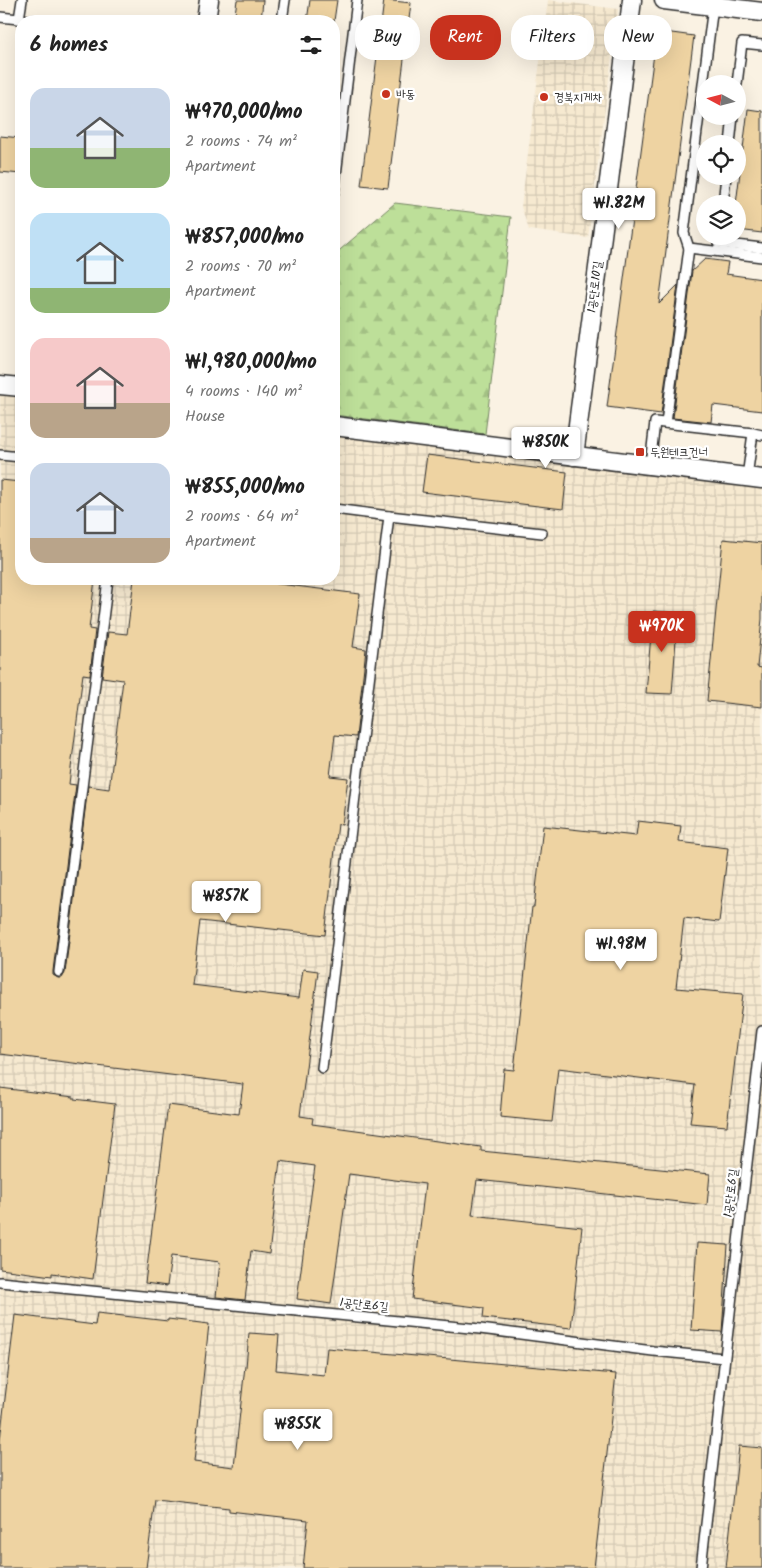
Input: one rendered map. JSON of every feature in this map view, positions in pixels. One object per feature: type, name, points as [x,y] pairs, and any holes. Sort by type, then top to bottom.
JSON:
[{"type":"street","points":[[207,15],[209,0]]},
{"type":"street","name":"1공단로10길","points":[[574,456],[632,0]]},
{"type":"street","points":[[664,0],[762,12]]},
{"type":"street","points":[[0,384],[15,386]]},
{"type":"street","points":[[340,427],[755,478]]},
{"type":"lane","points":[[20,15],[22,0]]},
{"type":"lane","points":[[283,15],[285,0]]},
{"type":"lane","points":[[340,142],[357,0]]},
{"type":"lane","points":[[666,423],[689,248],[684,232],[713,6]]},
{"type":"lane","points":[[0,17],[15,19]]},
{"type":"lane","points":[[739,75],[742,43],[762,45]]},
{"type":"lane","points":[[736,245],[762,248]]},
{"type":"lane","points":[[689,248],[762,256]]},
{"type":"lane","points":[[650,465],[655,422],[757,434],[755,478]]},
{"type":"lane","points":[[0,455],[15,456]]},
{"type":"lane","points":[[340,509],[542,534]]},
{"type":"lane","points":[[322,1068],[389,516]]},
{"type":"lane","points":[[59,972],[107,585]]},
{"type":"lane","name":"1공단로6길","points":[[701,1568],[762,1031]]},
{"type":"lane","name":"1공단로6길","points":[[0,1282],[480,1329],[724,1358]]},
{"type":"shaded area","name":"경북지게차","points":[[548,0],[618,9],[617,15],[604,15],[604,60],[611,60],[588,238],[529,230],[521,207],[540,60],[594,60],[594,15],[546,15]]},
{"type":"shaded area","points":[[0,384],[15,386],[15,585],[340,585],[340,427],[762,479],[762,1568],[0,1568]]},
{"type":"green space","points":[[395,203],[511,217],[485,434],[340,416],[340,250]]},
{"type":"building","points":[[237,0],[263,0],[262,15],[235,15]]},
{"type":"building","points":[[310,0],[337,0],[335,15],[308,15]]},
{"type":"building","name":"바동","points":[[384,0],[411,3],[410,15],[382,15]]},
{"type":"building","points":[[672,33],[694,36],[659,304],[678,285],[661,414],[607,407],[653,60],[672,60]]},
{"type":"building","name":"바동","points":[[377,60],[404,60],[388,188],[361,185]]},
{"type":"building","points":[[748,109],[762,111],[762,233],[746,231],[746,195],[737,195],[738,185],[746,185],[746,125]]},
{"type":"building","points":[[0,136],[15,137],[15,173],[0,172]]},
{"type":"building","points":[[705,259],[728,262],[726,274],[762,279],[762,411],[713,405],[711,422],[673,418],[692,271]]},
{"type":"building","points":[[427,455],[567,472],[563,509],[422,492]]},
{"type":"building","points":[[0,480],[15,481],[15,585],[94,585],[89,629],[95,630],[90,675],[83,674],[69,784],[76,785],[53,975],[62,978],[65,973],[88,786],[109,789],[123,680],[102,677],[108,632],[127,634],[133,585],[287,585],[360,594],[353,647],[366,649],[356,737],[335,735],[330,776],[348,778],[342,825],[338,824],[325,935],[200,921],[192,985],[299,998],[303,969],[318,971],[300,1116],[313,1118],[312,1124],[481,1147],[481,1151],[710,1174],[707,1205],[477,1180],[472,1215],[582,1227],[571,1328],[483,1318],[484,1308],[412,1299],[425,1184],[349,1174],[331,1304],[297,1299],[315,1166],[280,1161],[269,1254],[251,1251],[245,1300],[216,1297],[220,1262],[171,1256],[167,1286],[145,1283],[168,1105],[239,1114],[243,1084],[0,1054]]},
{"type":"building","points":[[723,539],[762,543],[762,619],[757,667],[762,668],[762,707],[707,701]]},
{"type":"building","points":[[653,611],[678,613],[672,694],[646,693]]},
{"type":"building","points":[[638,821],[681,826],[679,842],[728,848],[719,922],[684,918],[676,988],[743,994],[727,1126],[690,1123],[695,1085],[558,1068],[552,1122],[500,1117],[504,1069],[514,1070],[543,826],[636,836]]},
{"type":"building","points":[[0,1088],[115,1104],[93,1279],[52,1273],[52,1276],[0,1269]]},
{"type":"building","points":[[697,1243],[728,1245],[722,1332],[691,1330]]},
{"type":"building","points":[[97,1313],[209,1324],[194,1462],[234,1467],[249,1333],[279,1335],[276,1370],[324,1375],[327,1348],[616,1374],[594,1568],[303,1568],[308,1520],[229,1511],[229,1508],[155,1500],[146,1568],[0,1568],[0,1440],[15,1315],[95,1325]]},
{"type":"building","points":[[739,1446],[762,1448],[762,1568],[726,1568]]},
{"type":"place","name":"바동","points":[[386,94]]},
{"type":"place","name":"경북지게차","points":[[544,97]]},
{"type":"place","name":"두원테크건너","points":[[640,452]]}]
